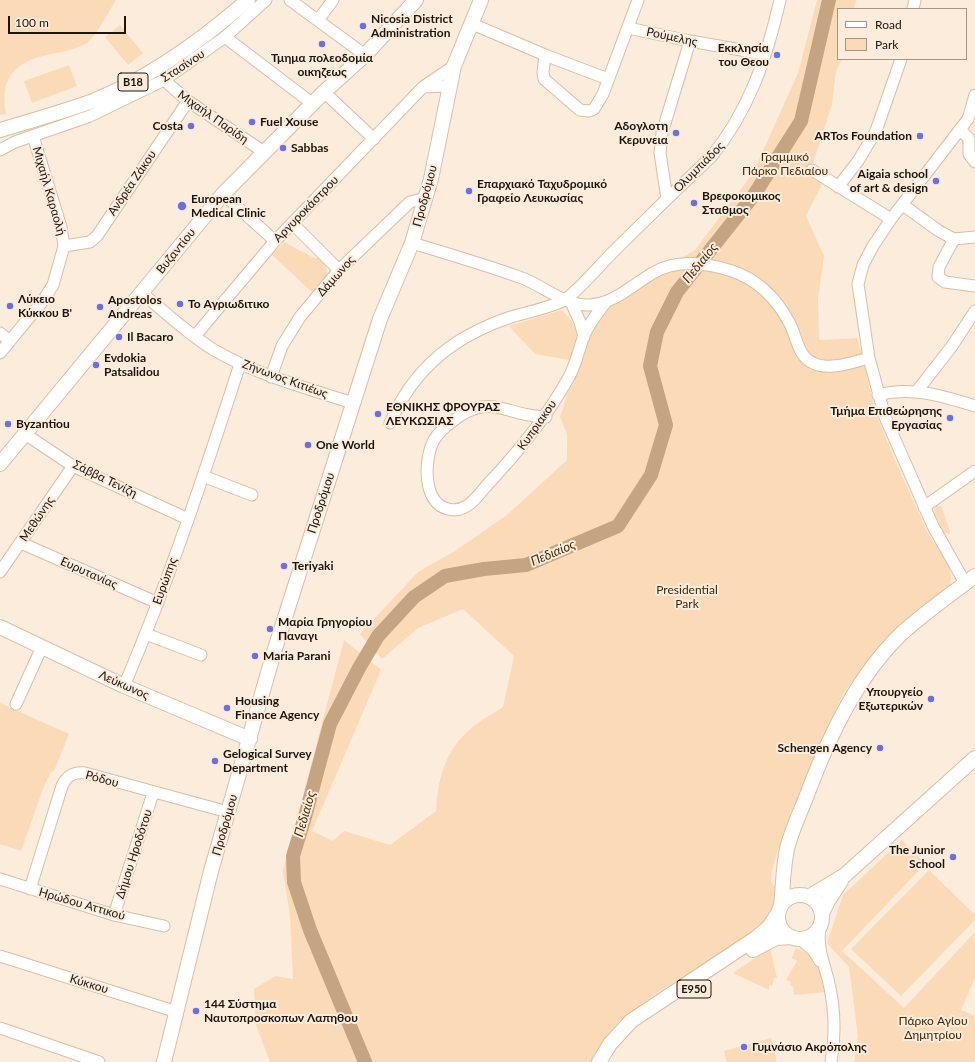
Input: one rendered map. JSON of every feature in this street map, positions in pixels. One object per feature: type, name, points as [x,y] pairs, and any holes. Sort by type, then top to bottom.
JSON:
[{"type":"main road","name":"B18","points":[[0,123],[47,113],[86,100],[130,79],[160,62],[203,34],[242,0]]},
{"type":"main road","name":"B18","points":[[0,130],[74,107],[127,85],[203,38],[248,0]]},
{"type":"main road","name":"Βυζαντίου","points":[[0,464],[223,194],[324,92],[365,54],[416,0]]},
{"type":"main road","name":"Προδρόμου","points":[[164,1062],[211,871],[274,652],[380,319],[412,243],[426,198],[454,66],[470,23],[481,0]]},
{"type":"main road","name":"E950","points":[[599,1062],[610,1044],[632,1021],[756,938],[769,927],[780,910],[785,866],[790,840],[834,729],[857,690],[902,634],[970,580]]},
{"type":"main road","name":"Λεύκωνος","points":[[0,627],[124,686],[250,739]]},
{"type":"main road","points":[[845,875],[822,913],[820,928],[811,936],[796,938],[782,929],[779,922],[780,910],[789,897],[807,896],[845,875],[975,758]]},
{"type":"main road","points":[[785,866],[794,882],[807,896],[817,902],[822,913]]},
{"type":"main road","name":"E950","points":[[610,1062],[620,1046],[631,1033],[654,1014],[763,944],[776,938],[796,938]]},
{"type":"main road","name":"Προδρόμου","points":[[169,1062],[178,1024],[177,1012]]},
{"type":"street","name":"Στασίνου","points":[[0,150],[33,136],[90,116],[164,80],[225,37],[266,0]]},
{"type":"street","points":[[290,0],[365,54]]},
{"type":"street","points":[[319,20],[333,0]]},
{"type":"street","points":[[545,55],[543,72],[544,79],[580,110],[589,111],[598,105],[638,0]]},
{"type":"street","name":"Ολυμπιάδος","points":[[568,301],[666,199],[711,157],[727,138],[748,101],[773,27],[780,0]]},
{"type":"street","points":[[470,23],[545,55],[608,79]]},
{"type":"street","name":"Ρούμελης","points":[[628,28],[690,42],[764,54]]},
{"type":"street","points":[[225,37],[313,104]]},
{"type":"street","points":[[666,199],[660,144],[690,42]]},
{"type":"street","points":[[838,187],[858,161],[876,132],[901,60]]},
{"type":"street","name":"Αργυροκάστρου","points":[[195,336],[275,241],[423,87],[454,66]]},
{"type":"street","name":"Μιχαήλ Παρίδη","points":[[164,80],[188,101],[264,152]]},
{"type":"street","points":[[423,87],[449,86]]},
{"type":"street","points":[[324,92],[374,139]]},
{"type":"street","points":[[970,580],[942,544],[890,432],[878,395],[869,358],[858,284],[865,260],[891,219],[968,119],[975,95]]},
{"type":"street","name":"Ανδρέα Ζάκου","points":[[64,246],[90,242],[97,236],[188,101]]},
{"type":"street","points":[[960,129],[969,139],[969,154],[975,162]]},
{"type":"street","name":"Μιχαήλ Καραολή","points":[[33,136],[57,213],[64,246]]},
{"type":"street","points":[[812,170],[891,219]]},
{"type":"street","points":[[223,194],[275,241]]},
{"type":"street","name":"Δάμωνος","points":[[271,377],[282,346],[300,317],[339,270],[410,202],[426,198]]},
{"type":"street","points":[[903,205],[954,240],[975,237]]},
{"type":"street","points":[[293,224],[339,270]]},
{"type":"street","points":[[954,240],[939,267],[938,277],[945,282],[975,286]]},
{"type":"street","points":[[412,243],[521,277],[568,301],[590,305],[606,302],[654,272],[672,265],[711,265],[748,277],[761,286],[777,304],[790,323],[802,354],[813,364],[832,366],[869,358]]},
{"type":"street","points":[[0,353],[42,302],[53,285],[64,246]]},
{"type":"street","name":"Ζήνωνος Κιτιέως","points":[[142,293],[195,336],[213,349],[240,364],[271,377],[353,403]]},
{"type":"street","points":[[568,301],[580,322],[584,337]]},
{"type":"street","points":[[390,423],[400,401],[413,381],[430,364],[463,338],[510,318],[568,301]]},
{"type":"street","name":"Κυπριακου","points":[[546,417],[526,415],[490,406],[467,411],[452,422],[435,439],[429,452],[427,465],[431,494],[435,501],[447,509],[456,510],[468,507],[516,455],[546,417],[571,373],[584,337],[606,302]]},
{"type":"street","points":[[917,391],[952,346],[975,311]]},
{"type":"street","points":[[0,333],[10,341]]},
{"type":"street","name":"Ευρώπης","points":[[124,686],[158,603],[203,476],[240,364]]},
{"type":"street","points":[[878,395],[898,391],[917,391],[934,394],[975,406]]},
{"type":"street","name":"Σάββα Τενίζη","points":[[25,434],[73,466],[188,519]]},
{"type":"street","name":"Μεθώνης","points":[[0,572],[73,466]]},
{"type":"street","points":[[924,507],[975,471]]},
{"type":"street","points":[[203,476],[252,496]]},
{"type":"street","name":"Ευρυτανίας","points":[[21,543],[158,603]]},
{"type":"street","points":[[146,634],[201,655]]},
{"type":"street","points":[[16,704],[42,647]]},
{"type":"street","name":"Ρόδου","points":[[30,889],[62,786],[67,777],[76,773],[85,773],[228,812]]},
{"type":"street","name":"Δήμου Ηροδότου","points":[[114,914],[154,793]]},
{"type":"street","name":"Ηρώδου Αττικού","points":[[0,879],[114,914],[164,926]]},
{"type":"street","points":[[820,928],[819,945],[834,1018],[834,1038],[831,1062]]},
{"type":"street","points":[[796,938],[813,950],[825,970]]},
{"type":"street","name":"Κύκκου","points":[[0,956],[177,1012]]},
{"type":"street","points":[[0,1028],[99,1062]]},
{"type":"green space","points":[[0,0],[116,0],[98,30],[87,43],[71,50],[32,59],[16,69],[10,76],[5,93],[6,114],[0,115]]},
{"type":"green space","name":"Presidential Park","points":[[817,0],[856,0],[854,8],[837,8],[837,60],[842,60],[836,71],[832,104],[809,176],[822,184],[806,216],[824,256],[818,298],[819,340],[857,338],[880,424],[926,529],[948,565],[951,580],[949,588],[890,634],[844,692],[824,735],[778,850],[771,874],[771,882],[777,890],[776,901],[767,923],[723,954],[660,991],[618,1022],[593,1056],[591,1062],[270,1062],[256,1025],[254,989],[275,976],[293,979],[290,916],[283,871],[344,640],[381,670],[312,831],[333,841],[344,831],[390,845],[436,811],[438,789],[448,758],[459,740],[471,728],[503,707],[514,656],[463,609],[418,628],[382,659],[360,634],[418,572],[455,551],[507,515],[567,460],[567,434],[560,417],[583,346],[601,307],[695,250],[753,173],[798,73]]},
{"type":"green space","points":[[120,25],[143,53],[128,65],[105,37]]},
{"type":"green space","points":[[69,65],[77,86],[32,103],[24,81]]},
{"type":"green space","points":[[284,242],[314,258],[320,258],[326,263],[327,277],[313,293],[272,255]]},
{"type":"green space","points":[[562,310],[573,323],[578,337],[570,360],[535,354],[509,326]]},
{"type":"green space","points":[[937,505],[941,506],[950,531],[949,534],[944,533],[935,514],[934,508]]},
{"type":"green space","points":[[0,703],[69,734],[54,771],[51,772],[44,786],[21,851],[0,844]]},
{"type":"green space","name":"Πάρκο Αγίου Δημητρίου","points":[[902,840],[925,864],[842,951],[904,1008],[975,932],[975,978],[961,1010],[975,1016],[975,1062],[854,1062],[858,1037],[849,967],[827,943],[843,895]]},
{"type":"green space","points":[[929,870],[975,915],[975,920],[901,996],[851,949]]},
{"type":"green space","points":[[770,948],[777,978],[774,978],[772,986],[769,985],[769,990],[733,973]]},
{"type":"green space","points":[[796,948],[810,955],[819,965],[824,977],[827,992],[794,995],[793,987],[790,985],[791,982],[786,980],[797,961],[792,958]]},
{"type":"green space","points":[[771,1038],[777,1062],[727,1062],[724,1051]]},
{"type":"waterway","name":"Πεδιαίος","points":[[365,1062],[310,930],[294,882],[293,856],[330,724],[359,668],[378,636],[414,597],[445,576],[484,569],[526,565],[618,526],[651,475],[666,425],[650,366],[657,332],[677,292],[754,195],[801,121],[829,0]]},
{"type":"place","name":"Nicosia District Administration","points":[[363,26]]},
{"type":"place","name":"Τμημα πολεοδομία οικηζεως","points":[[322,44]]},
{"type":"place","name":"Εκκλησία του Θεου","points":[[777,55]]},
{"type":"place","name":"Fuel Xouse","points":[[252,122]]},
{"type":"place","name":"Costa","points":[[191,126]]},
{"type":"place","name":"Αδογλοτη Κερυνεια","points":[[676,133]]},
{"type":"place","name":"ARTos Foundation","points":[[920,136]]},
{"type":"place","name":"Sabbas","points":[[283,148]]},
{"type":"place","name":"Aigaia school of art & design","points":[[936,181]]},
{"type":"place","name":"Επαρχιακό Ταχυδρομικό Γραφείο Λευκωσίας","points":[[469,191]]},
{"type":"place","name":"Βρεφοκομικος Σταθμος","points":[[694,203]]},
{"type":"place","name":"European Medical Clinic","points":[[182,206]]},
{"type":"place","name":"Το Αγριωδιτικο","points":[[180,304]]},
{"type":"place","name":"Λύκειο Κύκκου Β'","points":[[10,306]]},
{"type":"place","name":"Apostolos Andreas","points":[[100,307]]},
{"type":"place","name":"Il Bacaro","points":[[119,337]]},
{"type":"place","name":"Evdokia Patsalidou","points":[[96,365]]},
{"type":"place","name":"ΕΘΝΙΚΗΣ ΦΡΟΥΡΑΣ ΛΕΥΚΩΣΙΑΣ","points":[[378,414]]},
{"type":"place","name":"Τμήμα Επιθεώρησης Εργασίας","points":[[950,418]]},
{"type":"place","name":"Byzantiou","points":[[8,424]]},
{"type":"place","name":"One World","points":[[308,445]]},
{"type":"place","name":"Teriyaki","points":[[284,566]]},
{"type":"place","name":"Μαρία Γρηγορίου Παναγι","points":[[270,629]]},
{"type":"place","name":"Maria Parani","points":[[255,656]]},
{"type":"place","name":"Υπουργείο Εξωτερικών","points":[[931,699]]},
{"type":"place","name":"Housing Finance Agency","points":[[227,708]]},
{"type":"place","name":"Schengen Agency","points":[[880,748]]},
{"type":"place","name":"Gelogical Survey Department","points":[[215,761]]},
{"type":"place","name":"The Junior School","points":[[953,857]]},
{"type":"place","name":"144 Σύστημα Ναυτοπροσκοπων Λαπηθου","points":[[196,1011]]},
{"type":"place","name":"Γυμνάσιο Ακρόπολης","points":[[744,1047]]},
{"type":"park label","name":"Γραμμικό Πάρκο Πεδιαίου","points":[[785,164]]}]
